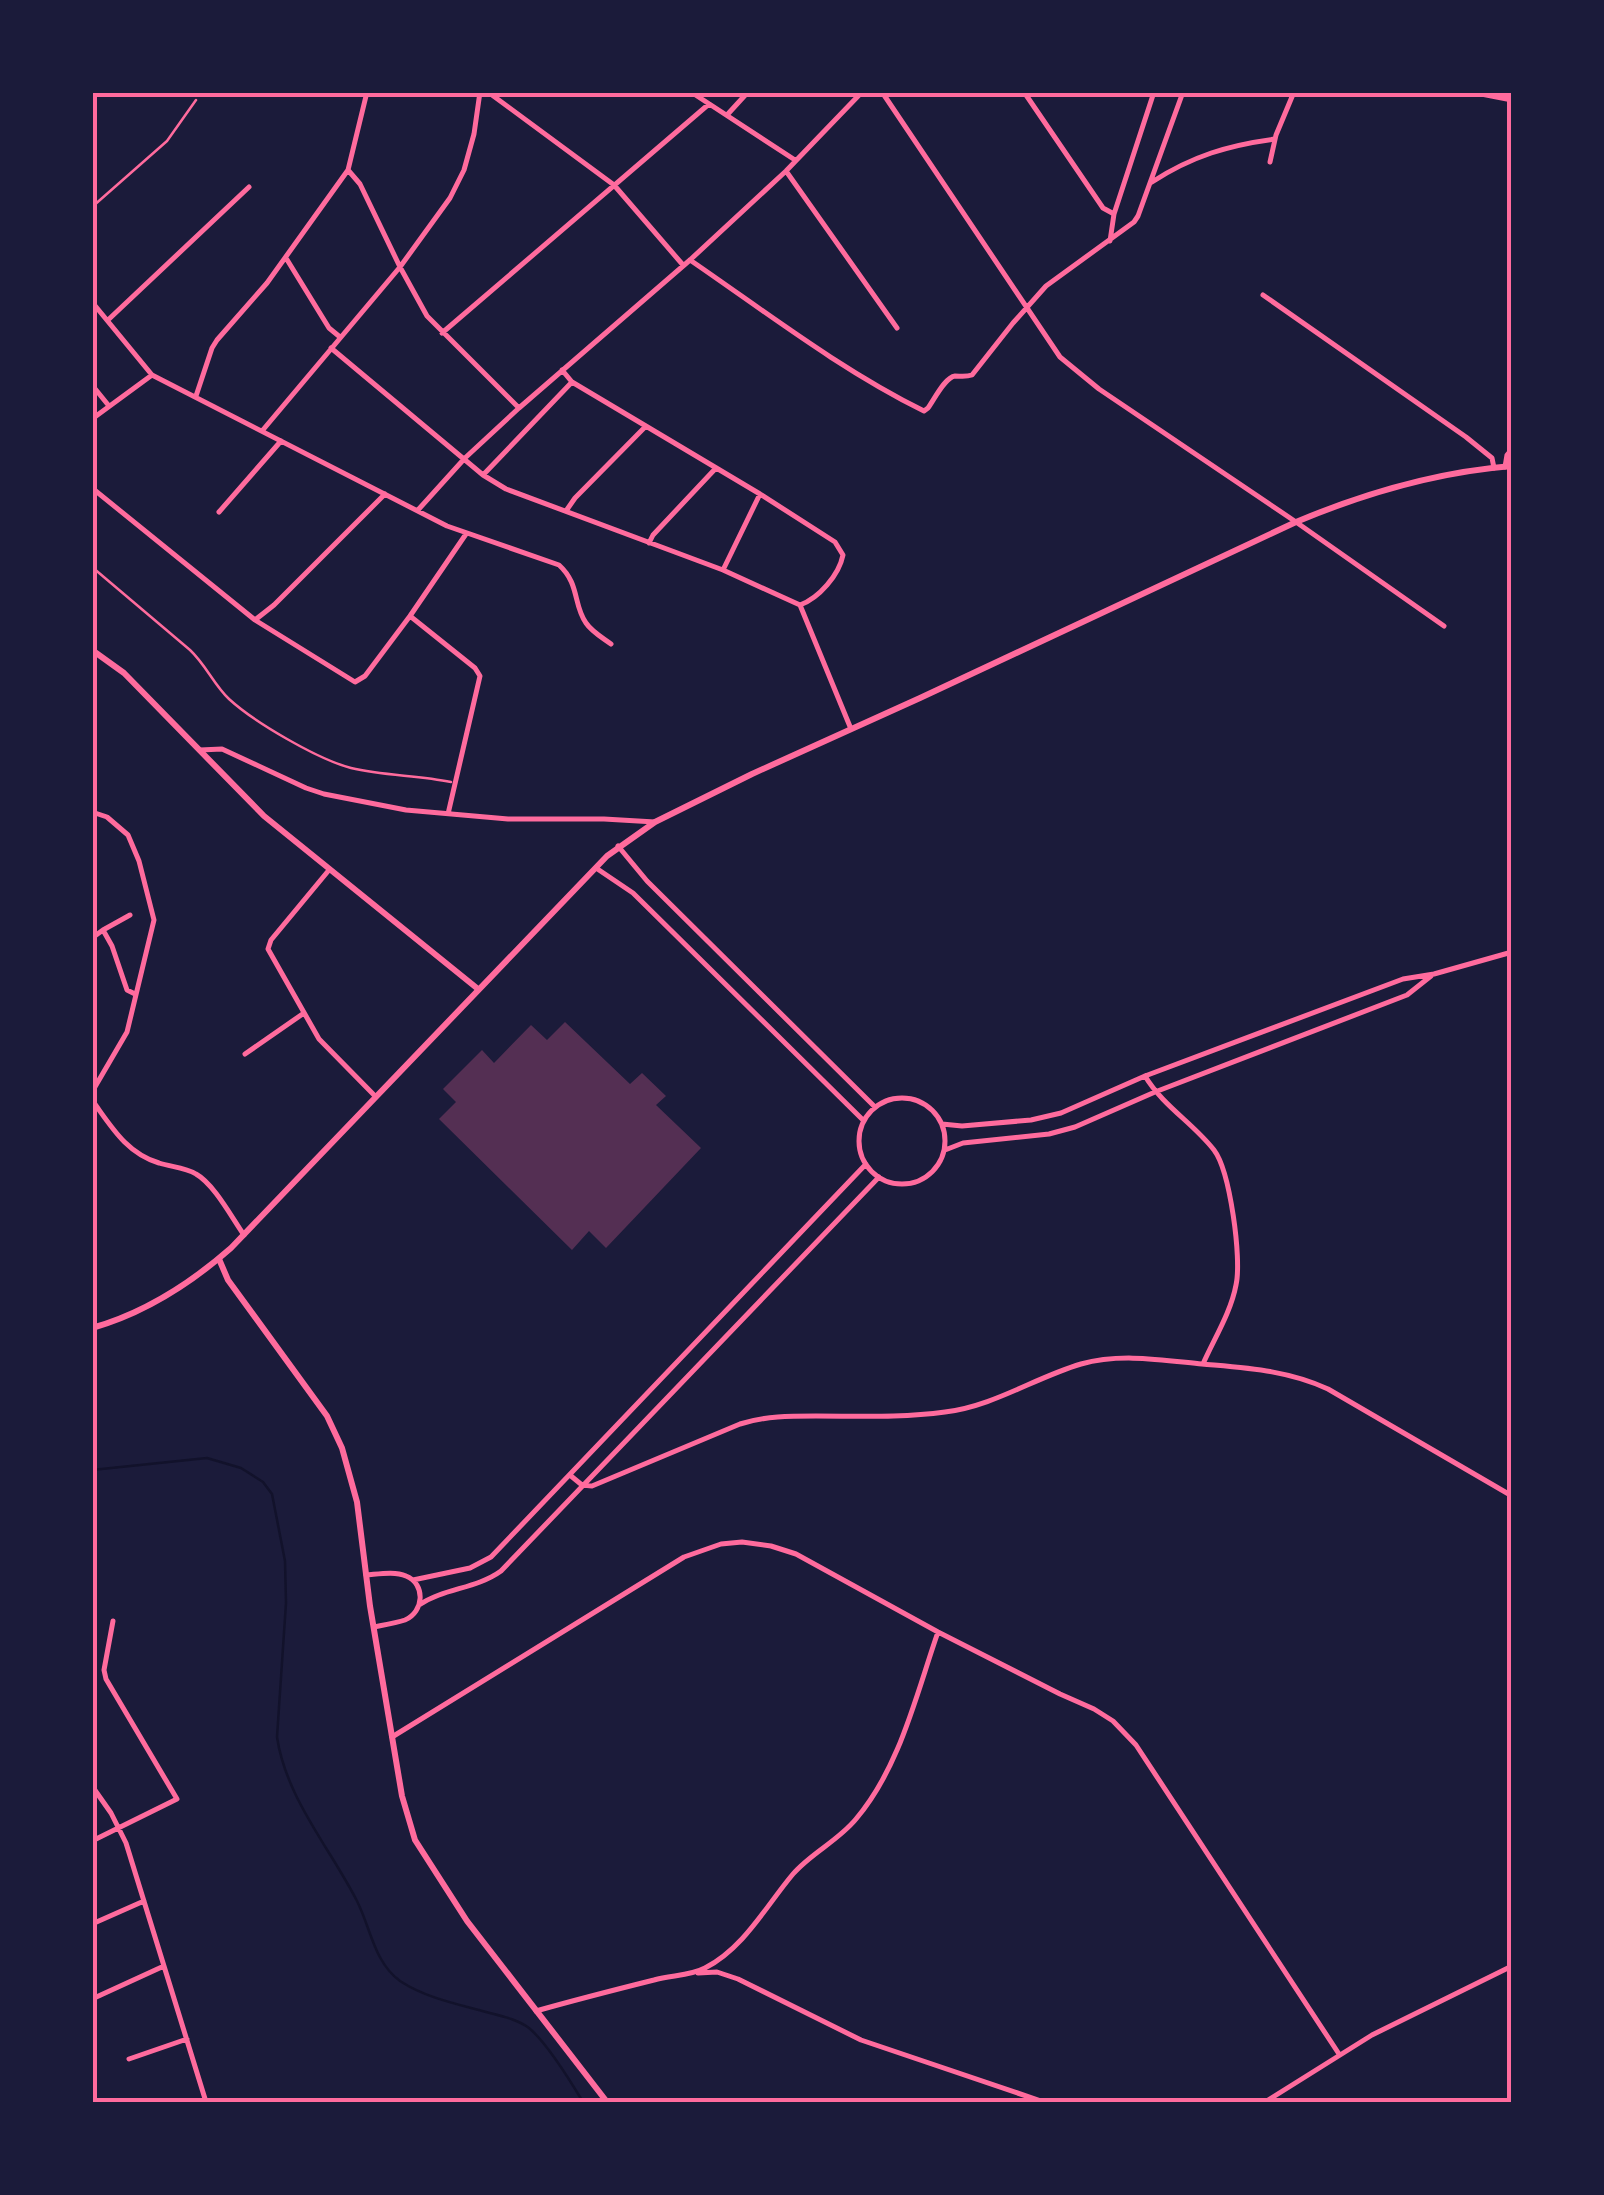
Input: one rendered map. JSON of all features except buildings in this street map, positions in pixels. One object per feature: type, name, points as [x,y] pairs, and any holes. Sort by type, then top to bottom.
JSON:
[{"type":"main road","points":[[92,1328],[166,1298],[218,1259],[618,846],[655,822],[1296,522],[1389,488],[1508,466]]},
{"type":"main road","points":[[92,650],[124,673],[264,816],[478,989]]},
{"type":"main road","points":[[218,1259],[228,1280],[336,1432],[357,1502],[404,1809],[420,1849],[467,1920],[607,2102]]},
{"type":"street","points":[[196,396],[212,348],[286,258],[348,170],[367,92]]},
{"type":"street","points":[[262,431],[442,212],[458,185],[484,92],[614,185],[683,265]]},
{"type":"street","points":[[691,92],[795,160]]},
{"type":"street","points":[[727,115],[748,92]]},
{"type":"street","points":[[418,510],[465,458],[690,260],[786,171],[862,92]]},
{"type":"street","points":[[882,92],[1060,357],[1099,389],[1444,626]]},
{"type":"street","points":[[1024,92],[1103,208],[1114,214]]},
{"type":"street","points":[[1110,240],[1114,214],[1154,92]]},
{"type":"street","points":[[690,260],[794,334],[924,411],[949,378],[972,375],[1046,286],[1138,216],[1183,92]]},
{"type":"street","points":[[1270,162],[1275,138],[1294,92]]},
{"type":"street","points":[[1471,92],[1512,100]]},
{"type":"street","points":[[442,333],[708,104]]},
{"type":"street","points":[[1150,184],[1202,156],[1235,144],[1275,138]]},
{"type":"street","points":[[348,170],[360,184],[427,316],[519,408]]},
{"type":"street","points":[[786,171],[896,328]]},
{"type":"street","points":[[108,320],[249,187]]},
{"type":"street","points":[[286,258],[340,338]]},
{"type":"street","points":[[1262,295],[1487,452],[1494,468]]},
{"type":"street","points":[[92,302],[152,375],[466,534],[560,565],[572,582],[586,623],[612,644]]},
{"type":"street","points":[[331,348],[506,489],[723,570],[800,604],[851,729]]},
{"type":"street","points":[[562,370],[572,382],[836,542],[844,555],[842,562],[817,596],[800,604]]},
{"type":"street","points":[[92,419],[152,375]]},
{"type":"street","points":[[483,474],[572,382]]},
{"type":"street","points":[[92,385],[109,406]]},
{"type":"street","points":[[566,511],[646,426]]},
{"type":"street","points":[[219,512],[282,441]]},
{"type":"street","points":[[1508,466],[1512,449]]},
{"type":"street","points":[[649,542],[716,468]]},
{"type":"street","points":[[92,488],[255,620],[355,682],[366,676],[466,534]]},
{"type":"street","points":[[255,620],[384,494]]},
{"type":"street","points":[[723,570],[760,494]]},
{"type":"street","points":[[410,616],[480,676],[448,814]]},
{"type":"street","points":[[198,750],[222,749],[306,788],[390,807],[508,819],[655,822]]},
{"type":"street","points":[[92,812],[107,817],[128,835],[147,888],[154,926],[127,1032],[92,1092]]},
{"type":"street","points":[[618,846],[647,881],[875,1107]]},
{"type":"street","points":[[596,868],[633,893],[864,1121]]},
{"type":"street","points":[[329,870],[268,948],[327,1049],[375,1096]]},
{"type":"street","points":[[94,935],[130,916]]},
{"type":"street","points":[[103,930],[127,990],[136,994]]},
{"type":"street","points":[[942,1124],[962,1126],[1047,1117],[1403,979],[1512,952]]},
{"type":"street","points":[[944,1150],[963,1142],[1062,1131],[1407,994],[1434,974]]},
{"type":"street","points":[[245,1054],[304,1013]]},
{"type":"street","points":[[1146,1076],[1155,1092],[1207,1142],[1226,1176],[1238,1261],[1236,1286],[1203,1364]]},
{"type":"street","points":[[910,1098],[929,1107],[946,1137],[936,1168],[919,1181],[898,1184],[879,1177],[866,1164],[859,1140],[864,1121],[875,1107],[888,1100],[910,1098]]},
{"type":"street","points":[[92,1100],[130,1148],[203,1178],[244,1235]]},
{"type":"street","points":[[413,1580],[486,1561],[866,1164]]},
{"type":"street","points":[[374,1627],[404,1620],[432,1597],[484,1582],[501,1571],[879,1177]]},
{"type":"street","points":[[570,1476],[582,1486],[592,1486],[758,1419],[951,1412],[992,1402],[1076,1366],[1101,1360],[1147,1359],[1268,1370],[1316,1384],[1512,1496]]},
{"type":"street","points":[[392,1737],[684,1557],[721,1544],[758,1544],[796,1554],[1113,1721],[1129,1737],[1338,2054]]},
{"type":"street","points":[[366,1574],[401,1574],[413,1580],[420,1592],[419,1606]]},
{"type":"street","points":[[92,1841],[177,1799],[106,1679],[104,1670],[113,1622]]},
{"type":"street","points":[[694,1973],[730,1950],[794,1873],[853,1824],[868,1804],[889,1767],[938,1632]]},
{"type":"street","points":[[92,1786],[126,1844],[206,2102]]},
{"type":"street","points":[[92,1924],[144,1901]]},
{"type":"street","points":[[92,1999],[164,1966]]},
{"type":"street","points":[[1265,2102],[1372,2035],[1512,1966]]},
{"type":"street","points":[[536,2011],[658,1979],[717,1972],[738,1978],[861,2040],[1044,2102]]},
{"type":"street","points":[[129,2059],[186,2039]]},
{"type":"lane","points":[[92,207],[168,141],[196,100]]},
{"type":"lane","points":[[92,567],[190,650],[232,702],[279,733],[350,768],[454,783]]},
{"type":"waterway","points":[[92,1470],[207,1458],[241,1468],[263,1482],[272,1494],[285,1561],[277,1737],[299,1802],[357,1901],[379,1955],[391,1973],[431,1996],[509,2018],[529,2028],[551,2053],[583,2102]]}]
